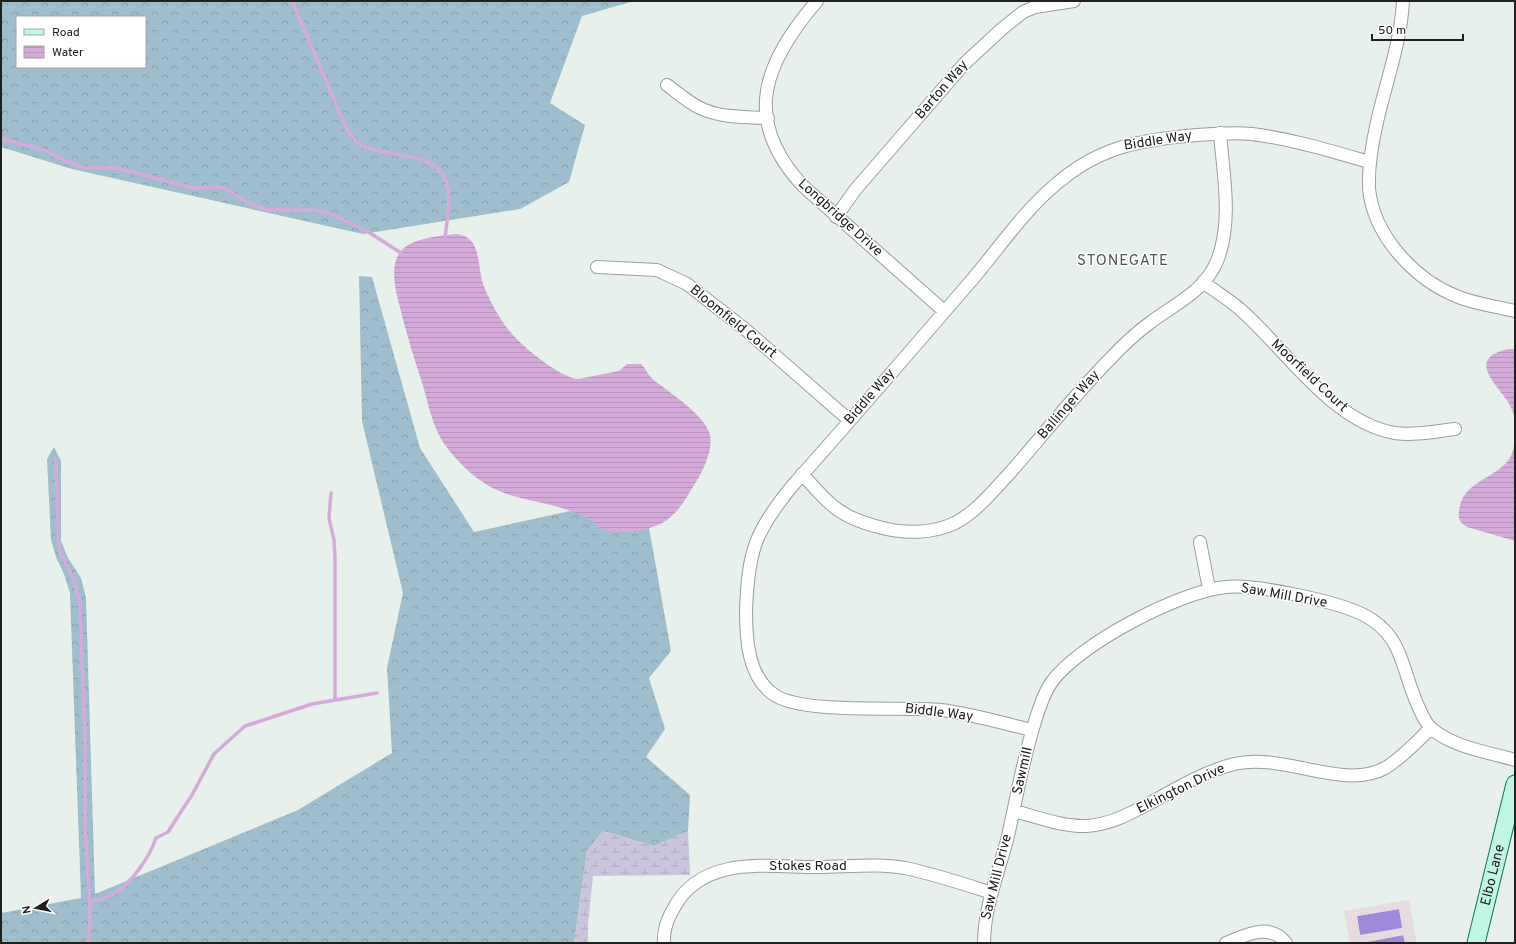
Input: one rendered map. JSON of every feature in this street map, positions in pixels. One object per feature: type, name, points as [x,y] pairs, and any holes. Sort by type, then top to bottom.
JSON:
[{"type":"street","name":"Longbridge Drive","points":[[818,1],[786,42],[772,68],[766,97],[768,118],[773,140],[778,153],[794,176],[836,217],[944,311]]},
{"type":"street","name":"Barton Way","points":[[836,217],[854,190],[965,63],[1003,28],[1023,12],[1035,7],[1074,1]]},
{"type":"street","points":[[1403,1],[1399,35],[1376,122],[1369,162],[1369,189],[1376,216],[1390,243],[1418,275],[1456,297],[1515,311]]},
{"type":"street","points":[[667,85],[694,104],[710,112],[737,117],[768,118]]},
{"type":"street","name":"Biddle Way","points":[[1032,730],[942,710],[799,704],[786,701],[774,695],[763,686],[755,673],[751,660],[747,632],[746,588],[755,541],[772,511],[802,474],[944,311],[1024,215],[1065,176],[1102,154],[1130,144],[1160,139],[1220,133],[1250,134],[1277,138],[1369,162]]},
{"type":"street","name":"Ballinger Way","points":[[802,474],[837,510],[851,518],[872,525],[908,532],[932,530],[954,523],[983,502],[1032,449],[1098,371],[1133,336],[1185,299],[1212,271],[1218,260],[1223,237],[1225,200],[1220,133]]},
{"type":"street","name":"Bloomfield Court","points":[[597,267],[656,270],[687,284],[746,330],[849,420]]},
{"type":"street","name":"Moorfield Court","points":[[1203,282],[1242,311],[1319,388],[1353,416],[1372,426],[1394,433],[1418,433],[1455,429]]},
{"type":"street","points":[[1200,542],[1209,589]]},
{"type":"street","name":"Saw Mill Drive","points":[[1032,730],[1043,697],[1051,683],[1074,659],[1128,625],[1161,609],[1209,589],[1243,587],[1282,593],[1334,605],[1362,614],[1374,622],[1394,641],[1400,652],[1411,690],[1431,728]]},
{"type":"street","points":[[1431,728],[1457,743],[1515,760]]},
{"type":"street","name":"Elkington Drive","points":[[1014,811],[1065,824],[1087,826],[1105,823],[1124,817],[1220,769],[1248,762],[1277,762],[1346,775],[1372,773],[1394,762],[1431,728]]},
{"type":"street","name":"Sawmill","points":[[1014,811],[1032,730]]},
{"type":"street","name":"Elbo Lane","points":[[1476,943],[1515,784]]},
{"type":"street","name":"Saw Mill Drive","points":[[984,943],[985,920],[1014,811]]},
{"type":"street","name":"Stokes Road","points":[[664,943],[664,933],[668,919],[686,890],[707,875],[734,868],[892,867],[919,872],[992,892]]},
{"type":"street","points":[[1226,943],[1257,932],[1268,930],[1277,934],[1286,943]]},
{"type":"green space","points":[[1,1],[634,1],[582,16],[550,103],[585,125],[569,182],[520,209],[363,234],[72,169],[1,147]]},
{"type":"green space","points":[[359,276],[372,277],[420,448],[474,532],[570,511],[649,528],[671,651],[649,678],[665,729],[646,757],[690,795],[688,831],[654,846],[603,831],[587,851],[574,943],[1,943],[1,913],[81,898],[70,593],[51,540],[47,459],[54,447],[61,461],[61,541],[68,558],[81,578],[86,598],[95,894],[298,810],[392,753],[387,668],[403,593],[362,421]]},
{"type":"green space","points":[[603,831],[654,846],[688,831],[690,875],[593,876],[588,924],[588,943],[574,943],[587,851]]},
{"type":"shaded area","points":[[1409,900],[1417,943],[1405,943],[1403,935],[1361,943],[1350,943],[1344,911]],"holes":[[[1399,909],[1402,928],[1360,935],[1357,916]]]},
{"type":"shaded area","points":[[1399,909],[1403,928],[1360,936],[1357,916]]},
{"type":"shaded area","points":[[1404,935],[1405,943],[1361,943]]},
{"type":"water","points":[[457,234],[471,240],[477,254],[483,284],[491,301],[507,328],[529,351],[560,372],[578,379],[619,371],[627,364],[641,364],[653,379],[693,411],[705,425],[709,432],[710,444],[705,465],[677,511],[665,521],[658,525],[638,531],[608,531],[577,513],[556,506],[513,496],[494,489],[469,472],[448,449],[439,435],[432,419],[398,300],[395,281],[395,267],[398,256],[404,248],[414,242]]},
{"type":"water","points":[[1508,349],[1515,349],[1515,419],[1508,402],[1490,378],[1486,364],[1489,358],[1496,353]]},
{"type":"water","points":[[1515,442],[1515,541],[1467,527],[1459,519],[1459,514],[1461,502],[1465,494],[1509,460]]},
{"type":"waterway","points":[[292,1],[348,132],[361,145],[374,150],[416,158],[429,162],[439,169],[446,181],[449,197],[445,240]]},
{"type":"waterway","points":[[1,139],[47,151],[65,161],[85,168],[112,167],[194,188],[224,188],[250,204],[268,210],[312,210],[329,213],[370,233],[404,255]]},
{"type":"waterway","points":[[56,459],[59,551],[73,577],[80,603],[85,739],[85,828],[90,903],[90,928],[87,943]]},
{"type":"waterway","points":[[331,493],[329,518],[334,540],[335,558],[335,700]]},
{"type":"waterway","points":[[90,902],[105,898],[120,890],[133,877],[145,861],[156,838],[168,832],[192,795],[214,754],[245,726],[312,704],[377,693]]},
{"type":"district","name":"STONEGATE","points":[[1123,261]]}]
